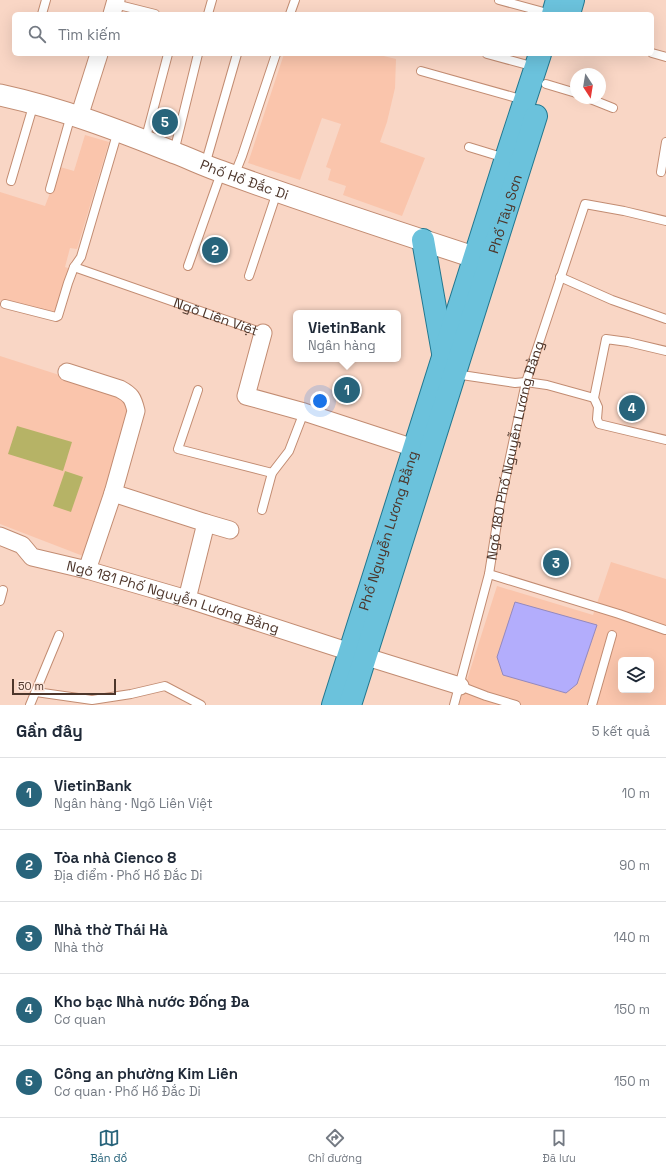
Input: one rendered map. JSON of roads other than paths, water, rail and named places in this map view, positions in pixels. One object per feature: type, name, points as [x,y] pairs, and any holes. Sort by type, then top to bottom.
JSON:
[{"type":"main road","points":[[553,12],[557,0]]},
{"type":"main road","points":[[569,12],[573,0]]},
{"type":"main road","name":"Phố Tây Sơn","points":[[482,259],[506,158],[525,100],[541,68],[553,56]]},
{"type":"main road","name":"Phố Tây Sơn","points":[[449,365],[541,68]]},
{"type":"main road","points":[[423,240],[449,365]]},
{"type":"main road","name":"Phố Nguyễn Lương Bằng","points":[[350,705],[357,654],[414,448],[449,365]]},
{"type":"main road","name":"Phố Nguyễn Lương Bằng","points":[[333,705],[357,654],[449,365]]},
{"type":"street","points":[[75,116],[98,56]]},
{"type":"street","name":"Phố Hồ Đắc Di","points":[[0,95],[34,102],[118,131],[277,192],[482,259]]},
{"type":"street","name":"Ngõ Liên Việt","points":[[263,333],[246,396],[304,412],[414,448]]},
{"type":"street","points":[[67,372],[128,393],[133,399],[136,411],[113,493],[87,570]]},
{"type":"street","points":[[113,493],[230,530]]},
{"type":"street","points":[[187,599],[206,523]]},
{"type":"street","name":"Ngõ 181 Phố Nguyễn Lương Bằng","points":[[0,536],[22,545],[32,557],[87,570],[187,599],[357,654]]},
{"type":"street","points":[[357,654],[460,686]]},
{"type":"lane","points":[[43,12],[46,0]]},
{"type":"lane","points":[[209,12],[212,0]]},
{"type":"lane","points":[[291,12],[295,0]]},
{"type":"lane","points":[[499,0],[544,12]]},
{"type":"lane","points":[[114,6],[145,12]]},
{"type":"lane","points":[[654,54],[666,57]]},
{"type":"lane","points":[[145,142],[167,56]]},
{"type":"lane","points":[[174,153],[198,56]]},
{"type":"lane","points":[[188,266],[220,171],[237,56]]},
{"type":"lane","points":[[220,171],[242,156],[275,56]]},
{"type":"lane","points":[[495,56],[541,68],[570,89]]},
{"type":"lane","points":[[421,71],[525,100]]},
{"type":"lane","points":[[11,181],[34,102]]},
{"type":"lane","points":[[603,104],[613,108]]},
{"type":"lane","points":[[50,189],[75,116]]},
{"type":"lane","points":[[5,304],[58,316],[74,267],[81,257],[118,131]]},
{"type":"lane","points":[[661,172],[666,142]]},
{"type":"lane","points":[[470,147],[506,158]]},
{"type":"lane","points":[[250,276],[277,192]]},
{"type":"lane","name":"Ngõ 180 Phố Nguyễn Lương Bằng","points":[[454,705],[489,574],[500,504],[526,382],[585,204],[666,221]]},
{"type":"lane","name":"Ngõ Liên Việt","points":[[74,267],[263,333]]},
{"type":"lane","points":[[560,277],[612,300],[666,319]]},
{"type":"lane","points":[[666,351],[628,342],[606,339],[594,398],[598,407],[597,419],[599,424],[666,440]]},
{"type":"lane","points":[[449,365],[515,383],[526,382],[547,385],[594,398]]},
{"type":"lane","points":[[198,390],[178,449],[272,473]]},
{"type":"lane","points":[[262,510],[272,473],[289,451],[304,412]]},
{"type":"lane","points":[[489,574],[619,614],[665,630]]},
{"type":"lane","points":[[0,601],[3,590]]},
{"type":"lane","points":[[592,705],[612,635]]},
{"type":"lane","points":[[30,705],[59,636]]},
{"type":"lane","points":[[36,692],[92,700],[131,694],[165,686],[201,705]]},
{"type":"lane","points":[[460,686],[516,705]]},
{"type":"place","name":"Công an phường Kim Liên","points":[[165,122]]},
{"type":"place","name":"Tòa nhà Cienco 8","points":[[215,250]]},
{"type":"place","name":"VietinBank","points":[[347,390]]},
{"type":"place","name":"Kho bạc Nhà nước Đống Đa","points":[[632,408]]},
{"type":"place","name":"Nhà thờ Thái Hà","points":[[556,563]]}]
